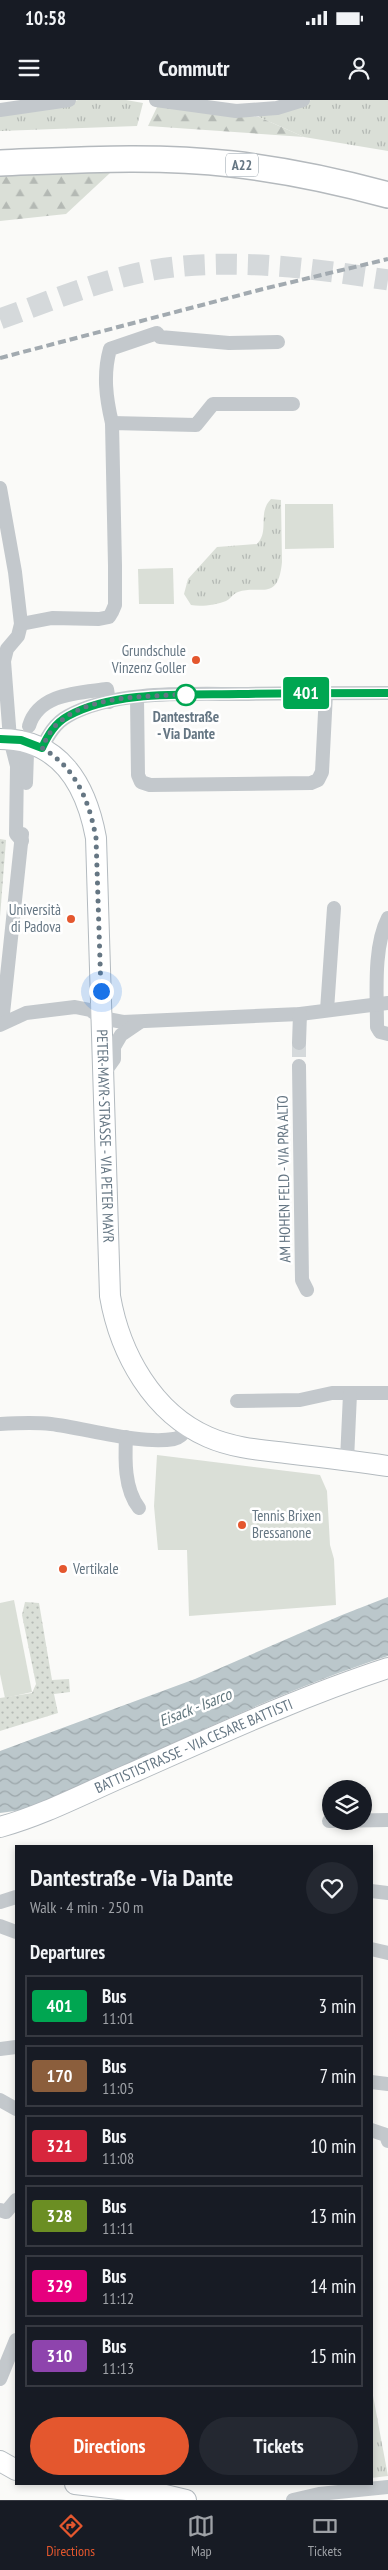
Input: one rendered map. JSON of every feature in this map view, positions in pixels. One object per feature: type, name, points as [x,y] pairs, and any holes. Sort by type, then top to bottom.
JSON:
[{"type":"highway","name":"A22","points":[[0,163],[93,152],[190,145],[268,152],[388,178]]},
{"type":"highway","name":"A22","points":[[0,148],[93,152],[231,164],[345,183],[388,196]]},
{"type":"main road","points":[[5,739],[31,742],[34,751]]},
{"type":"main road","name":"PETER-MAYR-STRASSE - VIA PETER MAYR","points":[[34,751],[62,762],[78,782],[92,818],[96,838],[104,1073],[107,1248],[114,1315],[124,1346],[144,1382],[161,1404],[188,1427],[208,1438],[241,1448],[388,1466]]},
{"type":"main road","name":"BATTISTISTRASSE - VIA CESARE BATTISTI","points":[[0,1826],[46,1810],[246,1723],[388,1668]]},
{"type":"main road","points":[[0,2462],[15,2470]]},
{"type":"main road","points":[[84,2485],[161,2494],[186,2500]]},
{"type":"street","points":[[0,110],[69,100]]},
{"type":"street","points":[[163,101],[236,111],[277,108],[303,100]]},
{"type":"street","points":[[21,624],[52,618],[99,619],[109,617],[115,605],[112,423],[106,398],[105,378],[110,349],[157,333],[160,337],[198,341],[278,342]]},
{"type":"street","points":[[112,423],[196,425],[213,404],[292,404]]},
{"type":"street","points":[[0,488],[16,572],[21,624],[18,636],[7,649],[2,660],[5,739],[17,766],[16,834],[22,841]]},
{"type":"street","points":[[29,726],[37,711],[46,703],[58,698],[107,690],[108,702]]},
{"type":"street","points":[[137,698],[138,776],[141,782],[150,785],[311,783],[318,780],[322,772],[326,693]]},
{"type":"street","points":[[382,1003],[300,1014],[122,1022],[102,1018],[90,1010],[75,1007],[37,1010],[1,1024],[26,797],[34,751],[61,720],[81,710],[108,702],[137,698],[189,694],[388,693]]},
{"type":"street","points":[[327,1010],[334,908]]},
{"type":"street","points":[[388,918],[384,927],[376,980],[382,1003],[377,1027],[380,1032],[388,1034]]},
{"type":"street","points":[[298,1044],[300,1014]]},
{"type":"street","points":[[104,1073],[114,1058],[114,1048],[121,1035],[142,1021]]},
{"type":"street","name":"AM HOHEN FELD - VIA PRA ALTO","points":[[299,1066],[302,1280],[307,1290]]},
{"type":"street","points":[[237,1401],[300,1400],[332,1393],[388,1393]]},
{"type":"street","points":[[347,1460],[350,1394]]},
{"type":"street","points":[[0,1424],[51,1424],[126,1437],[174,1439],[183,1434],[188,1427]]},
{"type":"street","points":[[126,1437],[126,1464],[133,1500],[138,1508]]},
{"type":"street","points":[[372,1820],[388,1820]]},
{"type":"street","points":[[373,1891],[388,1893]]},
{"type":"street","points":[[0,1902],[15,1897]]},
{"type":"street","points":[[0,1926],[15,1932]]},
{"type":"street","points":[[373,1949],[388,1953]]},
{"type":"street","points":[[0,2049],[15,2047]]},
{"type":"street","points":[[373,2082],[388,2084]]},
{"type":"street","points":[[0,2100],[15,2109]]},
{"type":"street","points":[[373,2131],[386,2135],[388,2141]]},
{"type":"street","points":[[0,2210],[6,2212],[15,2201]]},
{"type":"street","points":[[0,2378],[15,2342]]},
{"type":"street","points":[[293,2500],[319,2494],[388,2487]]},
{"type":"green space","points":[[78,100],[126,100],[143,103],[137,126],[0,131],[0,113],[53,107]]},
{"type":"green space","points":[[311,100],[388,100],[388,151],[304,137],[259,117],[261,112]]},
{"type":"green space","points":[[158,105],[259,117],[304,137],[148,126]]},
{"type":"green space","points":[[79,171],[110,173],[66,214],[0,221],[0,173]]},
{"type":"green space","points":[[271,499],[281,500],[282,562],[277,583],[267,589],[238,592],[228,600],[218,604],[191,605],[184,594],[188,579],[217,547],[257,544],[263,533],[265,510]]},
{"type":"green space","points":[[285,504],[333,504],[334,548],[285,549]]},
{"type":"green space","points":[[173,568],[174,604],[139,604],[138,569]]},
{"type":"green space","points":[[0,839],[6,840],[0,917]]},
{"type":"green space","name":"Tennis Brixen Bressanone","points":[[157,1455],[320,1475],[327,1491],[330,1545],[334,1559],[336,1605],[189,1616],[187,1550],[158,1550],[154,1506]]},
{"type":"green space","points":[[14,1600],[32,1692],[5,1698],[0,1674],[0,1603]]},
{"type":"green space","points":[[25,1602],[39,1603],[52,1680],[69,1679],[70,1692],[54,1694],[58,1713],[0,1731],[0,1698],[32,1693],[36,1684],[22,1615]]},
{"type":"green space","points":[[373,2396],[388,2476],[373,2478]]},
{"type":"water","name":"Eisack - Isarco","points":[[388,1597],[388,1656],[260,1704],[53,1798],[22,1810],[0,1813],[0,1751],[195,1679]]},
{"type":"tunnel","points":[[0,319],[114,279],[153,270],[182,266],[241,264],[301,268],[388,280]]},
{"type":"tunnel","points":[[299,1043],[299,1066]]},
{"type":"railway","points":[[0,358],[263,289],[388,259]]},
{"type":"bus line","name":"401","points":[[0,739],[31,742],[42,748],[49,734],[61,720],[69,715],[92,706],[137,698],[189,694],[388,693]]},
{"type":"place","name":"Grundschule Vinzenz Goller","points":[[196,660]]},
{"type":"place","name":"Dantestraße - Via Dante","points":[[186,695]]},
{"type":"place","name":"Università di Padova","points":[[71,919]]},
{"type":"place","name":"Tennis Brixen Bressanone","points":[[242,1525]]},
{"type":"place","name":"Vertikale","points":[[63,1569]]},
{"type":"route","points":[[101,991],[96,838],[92,818],[84,793],[78,782],[62,762],[42,748],[49,734],[61,720],[81,710],[120,700],[189,694],[186,695]]}]
